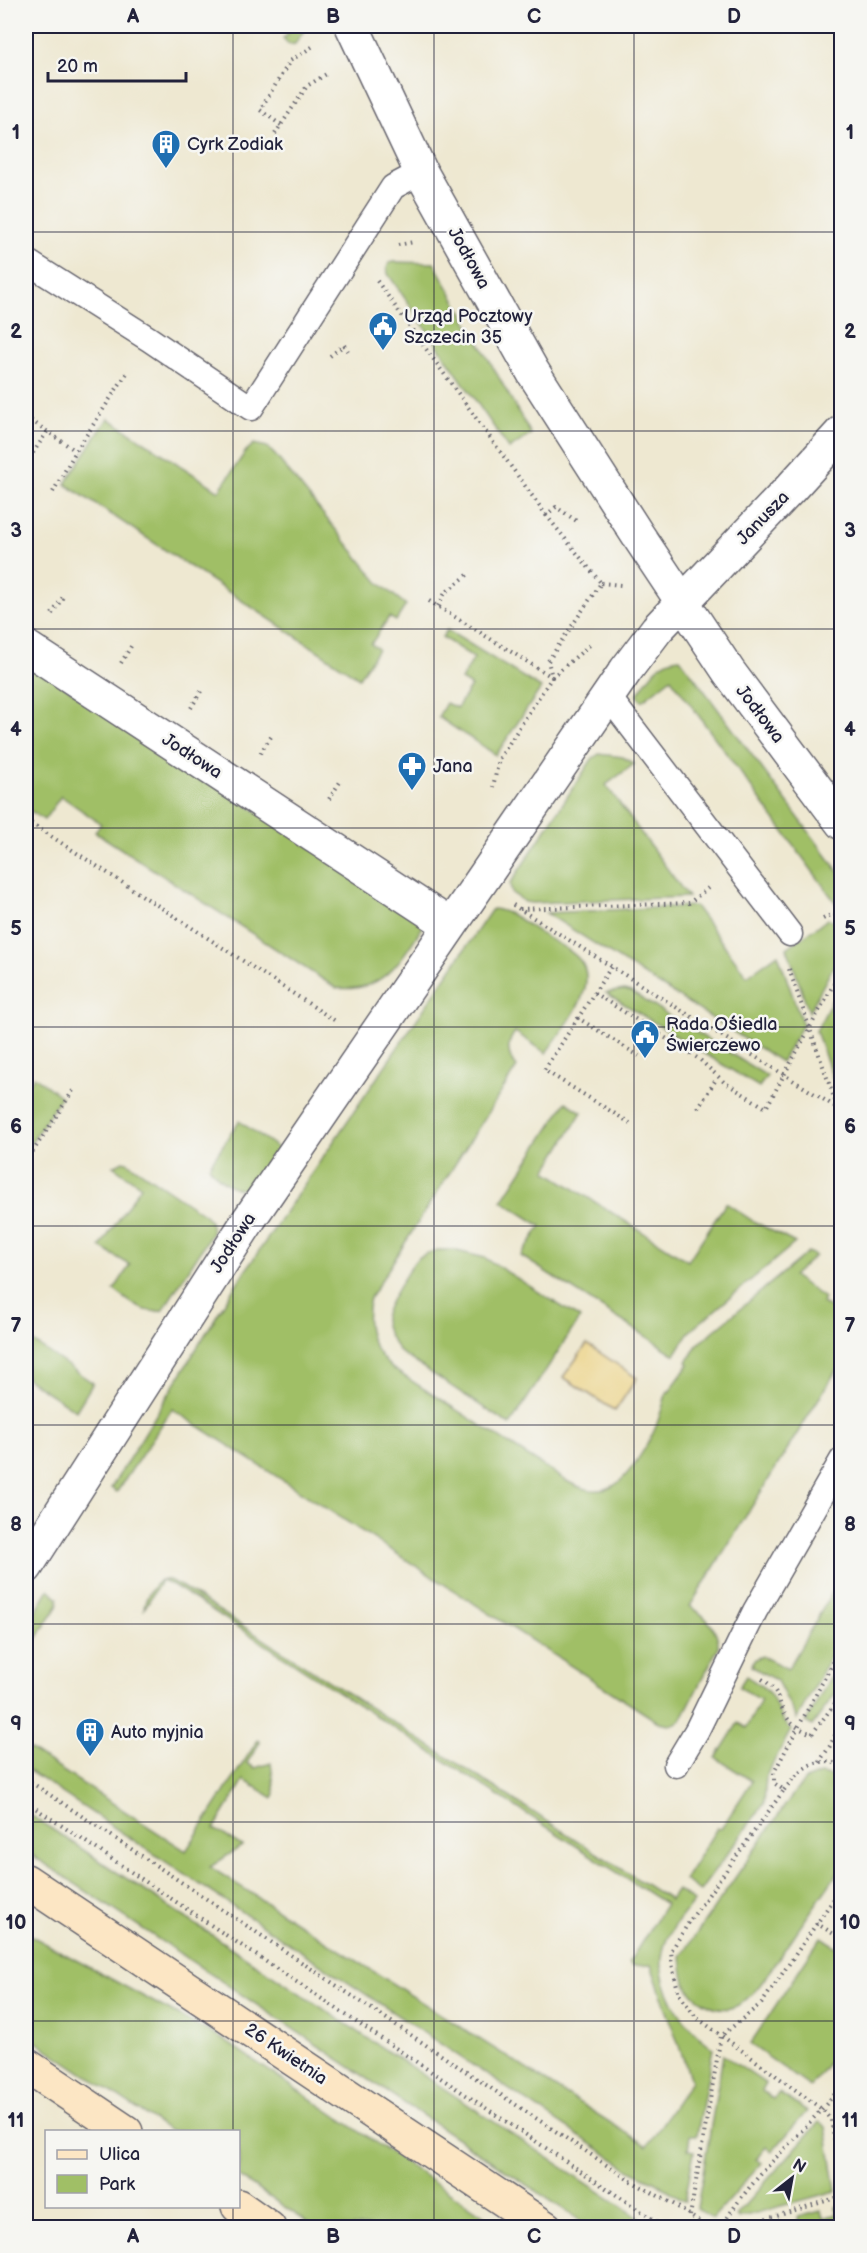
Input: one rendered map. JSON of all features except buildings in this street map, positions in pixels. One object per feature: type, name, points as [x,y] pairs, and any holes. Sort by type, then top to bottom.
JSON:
[{"type":"street","name":"Jodłowa","points":[[352,26],[421,172],[533,372],[729,672],[842,823]]},
{"type":"street","name":"Janusza","points":[[682,602],[842,432]]},
{"type":"street","name":"Jodłowa","points":[[26,1567],[250,1218],[608,696],[642,648],[682,602]]},
{"type":"street","name":"Jodłowa","points":[[26,646],[450,925]]},
{"type":"street","name":"26 Kwietnia","points":[[26,1881],[546,2228]]},
{"type":"street","points":[[26,2065],[123,2130]]},
{"type":"street","points":[[240,2207],[270,2228]]},
{"type":"lane","points":[[26,261],[149,339],[251,408],[393,187],[421,172]]},
{"type":"lane","points":[[608,696],[789,934]]},
{"type":"lane","points":[[676,1764],[697,1730],[756,1611],[842,1460]]},
{"type":"path","points":[[281,125],[260,110],[290,61],[319,43]]},
{"type":"path","points":[[275,134],[306,86],[333,70]]},
{"type":"path","points":[[369,271],[391,246],[417,242]]},
{"type":"path","points":[[354,249],[546,515],[601,583],[616,584]]},
{"type":"path","points":[[53,492],[76,451],[149,339]]},
{"type":"path","points":[[337,351],[344,345],[348,351]]},
{"type":"path","points":[[26,417],[76,451]]},
{"type":"path","points":[[33,453],[47,432]]},
{"type":"path","points":[[546,515],[556,507],[582,524]]},
{"type":"path","points":[[438,606],[446,593],[470,573]]},
{"type":"path","points":[[488,795],[495,785],[499,759],[552,677],[548,661],[601,583]]},
{"type":"path","points":[[429,601],[552,677]]},
{"type":"path","points":[[327,803],[342,779]]},
{"type":"path","points":[[26,820],[370,1043]]},
{"type":"path","points":[[520,909],[689,903],[737,866]]},
{"type":"path","points":[[479,883],[840,1110]]},
{"type":"path","points":[[840,1110],[783,951],[789,934],[833,914],[842,916]]},
{"type":"path","points":[[611,967],[544,1070],[630,1123]]},
{"type":"path","points":[[594,993],[699,1059],[717,1078],[766,1108],[842,969]]},
{"type":"path","points":[[578,1018],[639,1056]]},
{"type":"path","points":[[698,1108],[717,1078]]},
{"type":"path","points":[[26,1162],[74,1089]]},
{"type":"path","points":[[784,1790],[774,1783],[774,1772],[842,1646]]},
{"type":"path","points":[[768,1683],[779,1695],[787,1718],[798,1728],[812,1734],[842,1694]]},
{"type":"path","points":[[819,1762],[830,1746],[842,1720]]},
{"type":"path","points":[[842,1765],[819,1762],[800,1770],[691,1919],[671,1951],[679,1994],[696,2017],[823,2110],[831,2120],[842,2181]]},
{"type":"path","points":[[26,1779],[629,2180],[708,2228]]},
{"type":"path","points":[[26,1802],[666,2228]]},
{"type":"path","points":[[690,2216],[721,2036],[762,2003],[842,1887]]},
{"type":"path","points":[[816,1923],[842,1939]]},
{"type":"path","points":[[721,2228],[729,2214],[776,2158],[823,2110],[842,2085]]},
{"type":"path","points":[[737,2228],[842,2196]]},
{"type":"green space","points":[[283,26],[307,26],[293,44],[283,38],[288,35]]},
{"type":"green space","points":[[389,263],[434,263],[531,434],[509,449],[388,274]]},
{"type":"green space","points":[[108,418],[219,491],[246,451],[254,444],[267,447],[276,456],[379,583],[406,605],[396,621],[389,617],[371,644],[378,649],[359,678],[65,484]]},
{"type":"green space","points":[[447,630],[541,688],[496,755],[438,717],[446,703],[457,708],[471,686],[461,680],[474,658],[442,637]]},
{"type":"green space","points":[[680,658],[841,875],[841,910],[671,678],[642,701],[638,697],[638,693],[661,665]]},
{"type":"green space","points":[[26,661],[426,922],[400,960],[380,979],[368,985],[336,988],[95,832],[101,824],[61,796],[44,820],[26,808]]},
{"type":"green space","points":[[599,754],[623,757],[634,764],[606,785],[688,897],[532,903],[525,902],[512,893],[510,884],[592,759]]},
{"type":"green space","points":[[695,906],[747,976],[778,954],[803,1025],[781,1062],[546,913]]},
{"type":"green space","points":[[492,909],[524,922],[574,954],[582,963],[586,974],[586,986],[576,1010],[546,1053],[515,1032],[510,1041],[509,1050],[511,1059],[517,1067],[370,1298],[368,1328],[374,1346],[385,1362],[565,1480],[582,1488],[601,1490],[619,1482],[647,1445],[660,1416],[667,1391],[669,1392],[689,1364],[687,1362],[697,1345],[808,1252],[815,1256],[793,1276],[824,1298],[822,1303],[841,1315],[841,1363],[690,1606],[706,1618],[714,1629],[718,1648],[681,1720],[672,1724],[658,1722],[172,1409],[117,1492],[111,1488],[233,1289]]},
{"type":"green space","points":[[828,919],[841,922],[841,952],[809,1012],[787,948]]},
{"type":"green space","points":[[841,983],[841,1101],[816,1031]]},
{"type":"green space","points":[[624,990],[631,992],[767,1076],[759,1087],[606,993]]},
{"type":"green space","points":[[34,1076],[61,1097],[26,1150],[26,1088]]},
{"type":"green space","points":[[566,1102],[582,1112],[546,1171],[688,1261],[726,1203],[753,1221],[795,1243],[689,1332],[675,1355],[521,1256],[541,1226],[502,1201]]},
{"type":"green space","points":[[239,1121],[285,1153],[264,1180],[250,1189],[230,1185],[218,1177],[209,1166]]},
{"type":"green space","points":[[123,1161],[210,1220],[212,1233],[163,1310],[156,1312],[131,1303],[114,1290],[130,1265],[100,1247],[141,1186],[113,1166]]},
{"type":"green space","points":[[438,1250],[453,1250],[485,1258],[580,1318],[510,1425],[401,1353],[386,1329],[385,1316],[413,1263],[419,1257]]},
{"type":"green space","points":[[26,1337],[93,1383],[76,1411],[26,1378]]},
{"type":"green space","points":[[841,1577],[841,1636],[797,1719],[777,1681],[751,1666],[755,1659],[762,1656],[788,1669]]},
{"type":"green space","points":[[160,1580],[169,1580],[179,1585],[670,1900],[677,1890],[694,1901],[676,1924],[667,1939],[662,1954],[662,1970],[671,2000],[690,2026],[713,2048],[697,2135],[690,2135],[688,2150],[694,2151],[685,2201],[654,2181],[632,2171],[26,1769],[26,1747],[186,1851],[258,1740],[260,1742],[247,1763],[255,1768],[271,1763],[275,1794],[273,1798],[244,1780],[214,1829],[242,1846],[210,1867],[647,2146],[691,2081],[651,1965],[632,1966],[629,1962],[666,1904],[173,1585],[161,1581],[144,1609],[149,1593]]},
{"type":"green space","points":[[49,1589],[58,1598],[58,1605],[26,1656],[26,1627]]},
{"type":"green space","points":[[841,1657],[841,1686],[812,1726],[806,1722]]},
{"type":"green space","points":[[746,1676],[770,1693],[782,1719],[791,1730],[766,1776],[764,1804],[700,1891],[684,1880],[717,1828],[721,1829],[752,1781],[716,1758],[738,1723],[746,1728],[761,1700],[739,1687]]},
{"type":"green space","points":[[820,1774],[841,1778],[841,1868],[750,1996],[739,2005],[730,2008],[711,2006],[699,1999],[686,1984],[681,1956],[793,1794],[805,1780]]},
{"type":"green space","points":[[26,1812],[653,2227],[590,2227],[26,1851]]},
{"type":"green space","points":[[26,1933],[222,2039],[501,2227],[315,2227],[240,2178],[240,2130],[168,2130],[26,2035]]},
{"type":"green space","points":[[821,1937],[841,1950],[841,2046],[810,2087],[750,2044]]},
{"type":"green space","points":[[723,2055],[766,2084],[762,2091],[773,2099],[779,2093],[807,2111],[772,2152],[766,2147],[756,2159],[762,2163],[712,2219],[697,2208]]},
{"type":"green space","points":[[819,2122],[826,2127],[836,2191],[738,2218],[736,2215]]},
{"type":"green space","points":[[841,2206],[841,2227],[787,2227],[799,2224],[798,2217],[821,2211],[823,2218],[837,2214],[836,2207]]},
{"type":"sand","points":[[587,1344],[637,1378],[615,1411],[563,1377]]},
{"type":"place","name":"Cyrk Zodiak","points":[[166,170]]},
{"type":"place","name":"Urząd Pocztowy Szczecin 35","points":[[383,352]]},
{"type":"place","name":"Jana","points":[[412,792]]},
{"type":"place","name":"Rada Ośiedla Świerczewo","points":[[645,1060]]},
{"type":"place","name":"Auto myjnia","points":[[90,1758]]}]
